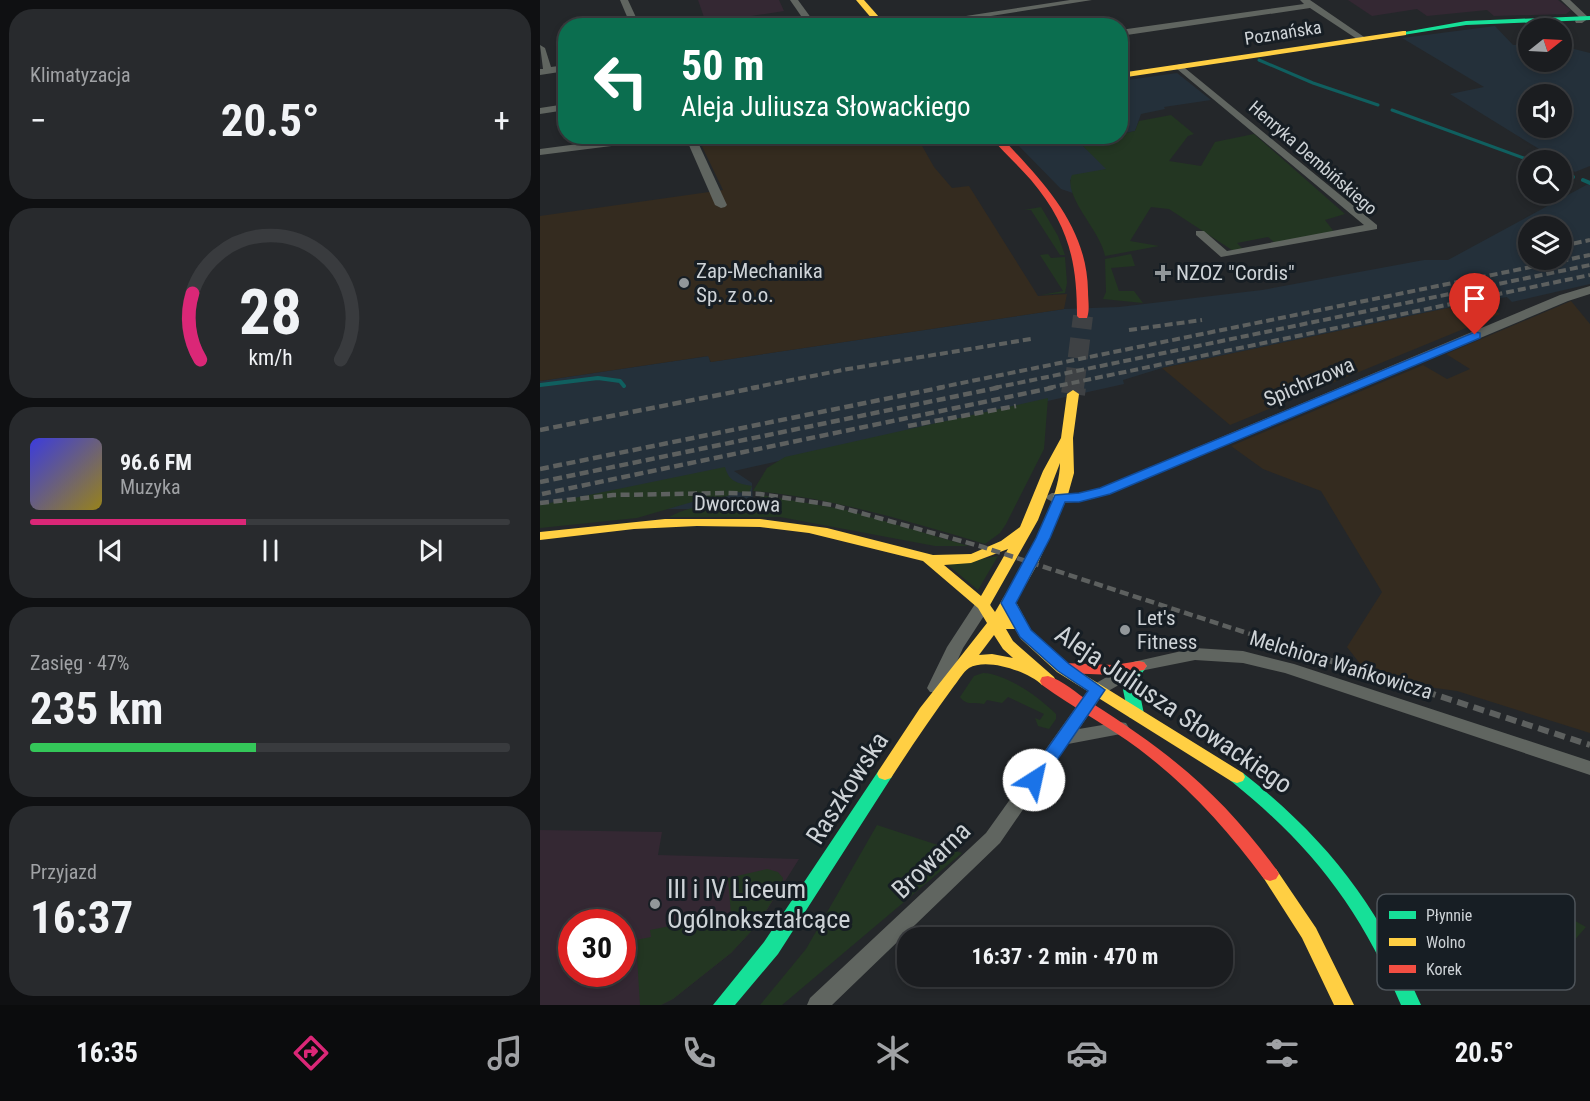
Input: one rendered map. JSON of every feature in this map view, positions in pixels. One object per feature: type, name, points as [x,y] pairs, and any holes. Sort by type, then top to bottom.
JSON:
[{"type":"main road","points":[[860,0],[876,18]]},
{"type":"main road","name":"Poznańska","points":[[1128,75],[1450,26],[1506,20],[1586,20]]},
{"type":"main road","points":[[1002,144],[1046,191],[1071,228],[1084,271],[1083,316]]},
{"type":"main road","name":"Raszkowska","points":[[723,1005],[782,932],[926,712],[965,664],[1009,603],[1039,546],[1060,498],[1066,473],[1067,438],[1073,394]]},
{"type":"main road","name":"Raszkowska","points":[[983,605],[1026,530],[1050,471],[1067,438]]},
{"type":"main road","name":"Dworcowa","points":[[540,536],[619,527],[757,524],[826,532],[929,559],[953,561],[983,556],[1026,530]]},
{"type":"main road","name":"Dworcowa","points":[[929,559],[959,582],[983,605]]},
{"type":"main road","name":"Aleja Juliusza Słowackiego","points":[[1009,603],[1025,634]]},
{"type":"main road","name":"Aleja Juliusza Słowackiego","points":[[983,605],[996,622],[1000,634],[1043,678],[1153,752],[1205,798],[1270,871],[1300,915],[1344,1005]]},
{"type":"main road","name":"Aleja Juliusza Słowackiego","points":[[996,622],[1025,634],[1064,668],[1224,766],[1257,790],[1316,845],[1351,889],[1377,929]]},
{"type":"main road","points":[[965,664],[984,657],[1000,657],[1043,678]]},
{"type":"main road","points":[[1064,668],[1108,670],[1139,666]]},
{"type":"main road","points":[[1136,714],[1129,680],[1139,666]]},
{"type":"main road","name":"Aleja Juliusza Słowackiego","points":[[1405,990],[1411,1005]]},
{"type":"street","points":[[624,0],[632,18]]},
{"type":"street","points":[[794,0],[807,18]]},
{"type":"street","points":[[963,18],[1088,0]]},
{"type":"street","points":[[1565,0],[1586,20]]},
{"type":"street","points":[[1128,32],[1307,2],[1364,39]]},
{"type":"street","points":[[540,48],[544,71]]},
{"type":"street","name":"Henryka Dembińskiego","points":[[1180,67],[1372,227],[1225,255],[1200,233]]},
{"type":"street","points":[[540,111],[558,108]]},
{"type":"street","points":[[540,152],[604,144]]},
{"type":"street","points":[[694,144],[721,205]]},
{"type":"street","name":"Spichrzowa","points":[[1041,496],[1079,498],[1105,491],[1552,303],[1590,290]]},
{"type":"street","name":"Raszkowska","points":[[926,712],[955,647],[983,605]]},
{"type":"street","name":"Melchiora Wańkowicza","points":[[1086,705],[1097,690],[1139,666],[1195,654],[1265,662],[1590,768]]},
{"type":"street","name":"Browarna","points":[[818,1005],[993,838],[1086,705]]},
{"type":"street","points":[[1062,739],[1120,728]]},
{"type":"shaded area","points":[[698,0],[779,0],[784,11],[738,18],[704,18]]},
{"type":"shaded area","points":[[1348,0],[1558,0],[1571,10],[1566,14],[1494,16],[1487,10],[1427,16],[1417,9],[1372,16]]},
{"type":"shaded area","points":[[1495,26],[1513,45],[1518,45],[1518,72],[1572,72],[1572,48],[1590,53],[1590,166],[1575,172],[1572,170],[1572,150],[1541,150],[1521,138],[1572,138],[1572,84],[1518,84],[1518,136],[1450,94],[1484,87],[1402,38]]},
{"type":"shaded area","points":[[1177,73],[1211,100],[1164,107],[1165,109],[1141,114],[1135,131],[1128,132],[1128,80]]},
{"type":"shaded area","points":[[701,144],[921,144],[934,167],[952,188],[969,186],[1038,296],[1067,294],[1064,309],[711,362],[708,356],[540,381],[540,216],[723,190]]},
{"type":"shaded area","points":[[1017,144],[1081,144],[1107,169],[1070,180],[1073,193],[1061,189]]},
{"type":"shaded area","points":[[1590,183],[1590,284],[1512,302],[1507,297],[1481,301],[1162,368],[1123,380],[1124,384],[734,471],[752,483],[753,509],[576,509],[540,515],[540,381],[709,356],[710,362],[1064,309],[1119,307],[1262,290],[1424,260],[1448,260],[1518,222],[1518,270],[1572,270],[1572,216],[1529,216],[1551,204],[1572,204],[1572,193]]},
{"type":"shaded area","points":[[1481,301],[1500,314],[1230,425],[1162,368]]},
{"type":"shaded area","points":[[1571,301],[1590,324],[1590,733],[1457,691],[1428,687],[1361,665],[1347,647],[1382,592],[1321,491],[1263,469],[1231,446],[1423,365],[1447,379],[1470,369],[1446,354]]},
{"type":"shaded area","name":"III i IV Liceum Ogólnokształcące","points":[[540,830],[662,832],[658,855],[799,859],[758,924],[731,953],[673,999],[661,1005],[540,1005]]},
{"type":"green space","points":[[1171,115],[1194,134],[1188,136],[1169,161],[1201,166],[1215,142],[1254,134],[1345,214],[1325,220],[1335,233],[1276,244],[1268,237],[1237,243],[1244,250],[1235,252],[1169,209],[1151,207],[1130,241],[1159,246],[1105,256],[1097,236],[1072,193],[1070,183],[1072,175],[1106,169],[1081,144],[1128,144],[1128,132],[1135,131],[1139,121]]},
{"type":"green space","points":[[1041,207],[1058,236],[1065,255],[1060,255],[1031,210],[1024,210]]},
{"type":"green space","points":[[1048,254],[1051,258],[1065,257],[1067,283],[1065,293],[1041,295],[1063,291],[1040,255]]},
{"type":"green space","points":[[1131,254],[1135,266],[1111,268],[1119,291],[1134,291],[1143,303],[1103,299],[1106,292],[1105,259]]},
{"type":"green space","points":[[1048,398],[1044,449],[1006,524],[1000,533],[985,544],[841,505],[753,491],[767,468],[785,457]]},
{"type":"green space","points":[[725,467],[734,481],[752,486],[749,493],[736,492],[721,499],[692,502],[637,518],[540,528],[540,505]]},
{"type":"green space","points":[[762,495],[847,510],[969,546],[935,546],[780,517],[669,517],[701,506],[756,504]]},
{"type":"green space","points":[[998,556],[978,590],[948,565]]},
{"type":"green space","points":[[983,673],[1002,677],[1012,682],[1049,707],[1056,714],[1056,719],[1049,729],[1038,726],[1035,718],[1040,720],[1044,714],[1008,697],[1002,703],[987,700],[984,704],[962,700],[960,697],[974,676]]},
{"type":"green space","points":[[877,825],[962,853],[782,1005],[760,1005],[806,949]]},
{"type":"green space","points":[[767,869],[778,872],[783,878],[782,885],[758,924],[731,953],[673,999],[661,1005],[640,1005],[636,940],[651,937],[650,930],[731,914],[728,878]]},
{"type":"green space","points":[[1575,921],[1586,927],[1575,940]]},
{"type":"waterway","points":[[1259,60],[1313,83],[1378,105]]},
{"type":"waterway","points":[[1392,110],[1518,156]]},
{"type":"waterway","points":[[1583,180],[1590,183]]},
{"type":"waterway","points":[[540,385],[598,378],[620,381],[624,386]]},
{"type":"tunnel","points":[[1074,388],[1083,316]]},
{"type":"tunnel","points":[[1073,394],[1074,387]]},
{"type":"railway","points":[[1572,244],[1590,240]]},
{"type":"railway","points":[[937,388],[1590,255]]},
{"type":"railway","points":[[994,388],[1590,265]]},
{"type":"railway","points":[[1048,388],[1590,275]]},
{"type":"railway","points":[[1129,330],[1202,320]]},
{"type":"railway","points":[[751,388],[848,369],[1031,339]]},
{"type":"railway","points":[[540,430],[759,387]]},
{"type":"railway","points":[[540,469],[944,387]]},
{"type":"railway","points":[[540,482],[1001,387]]},
{"type":"railway","points":[[542,494],[1056,387]]},
{"type":"railway","points":[[908,426],[1016,406]]},
{"type":"railway","points":[[540,503],[613,495],[727,493],[760,494],[832,505],[983,547],[1333,661]]},
{"type":"railway","points":[[1328,660],[1590,745]]},
{"type":"traffic: fast","points":[[1403,33],[1466,23],[1590,18]]},
{"type":"traffic: fast","points":[[1136,714],[1129,680],[1139,666]]},
{"type":"traffic: fast","points":[[723,1005],[771,948],[885,774]]},
{"type":"traffic: fast","points":[[1237,777],[1294,825],[1319,851],[1341,878],[1377,935]]},
{"type":"traffic: fast","points":[[1405,990],[1411,1005]]},
{"type":"traffic: slow","points":[[860,0],[876,18]]},
{"type":"traffic: slow","points":[[1128,75],[1403,33]]},
{"type":"traffic: slow","points":[[1000,616],[1031,563],[1060,498],[1067,473],[1067,438],[1073,394]]},
{"type":"traffic: slow","points":[[1048,681],[1008,645],[983,605],[1031,520],[1050,471],[1067,438]]},
{"type":"traffic: slow","points":[[540,536],[665,523],[760,523],[827,532],[933,559],[959,560],[995,550],[1026,529]]},
{"type":"traffic: slow","points":[[929,559],[983,605]]},
{"type":"traffic: slow","points":[[1009,603],[1026,635],[1062,668],[1237,777]]},
{"type":"traffic: slow","points":[[885,774],[926,712],[996,622],[1010,625]]},
{"type":"traffic: slow","points":[[965,664],[974,661],[1000,660],[1034,673]]},
{"type":"traffic: slow","points":[[1270,874],[1309,933],[1344,1005]]},
{"type":"traffic: jam","points":[[1002,144],[1049,196],[1072,235],[1079,258],[1083,316]]},
{"type":"traffic: jam","points":[[1064,668],[1114,670],[1139,666]]},
{"type":"traffic: jam","points":[[1048,681],[1143,744],[1179,772],[1228,821],[1270,874]]},
{"type":"place","name":"NZOZ \"Cordis\"","points":[[1163,273]]},
{"type":"place","name":"Zap-Mechanika Sp. z o.o.","points":[[684,283]]},
{"type":"place","name":"Let's Fitness","points":[[1125,630]]},
{"type":"place","name":"III i IV Liceum Ogólnokształcące","points":[[655,904]]},
{"type":"route","points":[[1034,780],[1097,690],[1064,668],[1025,634],[1009,603],[1043,538],[1060,498],[1079,498],[1105,491],[1475,335]]}]
